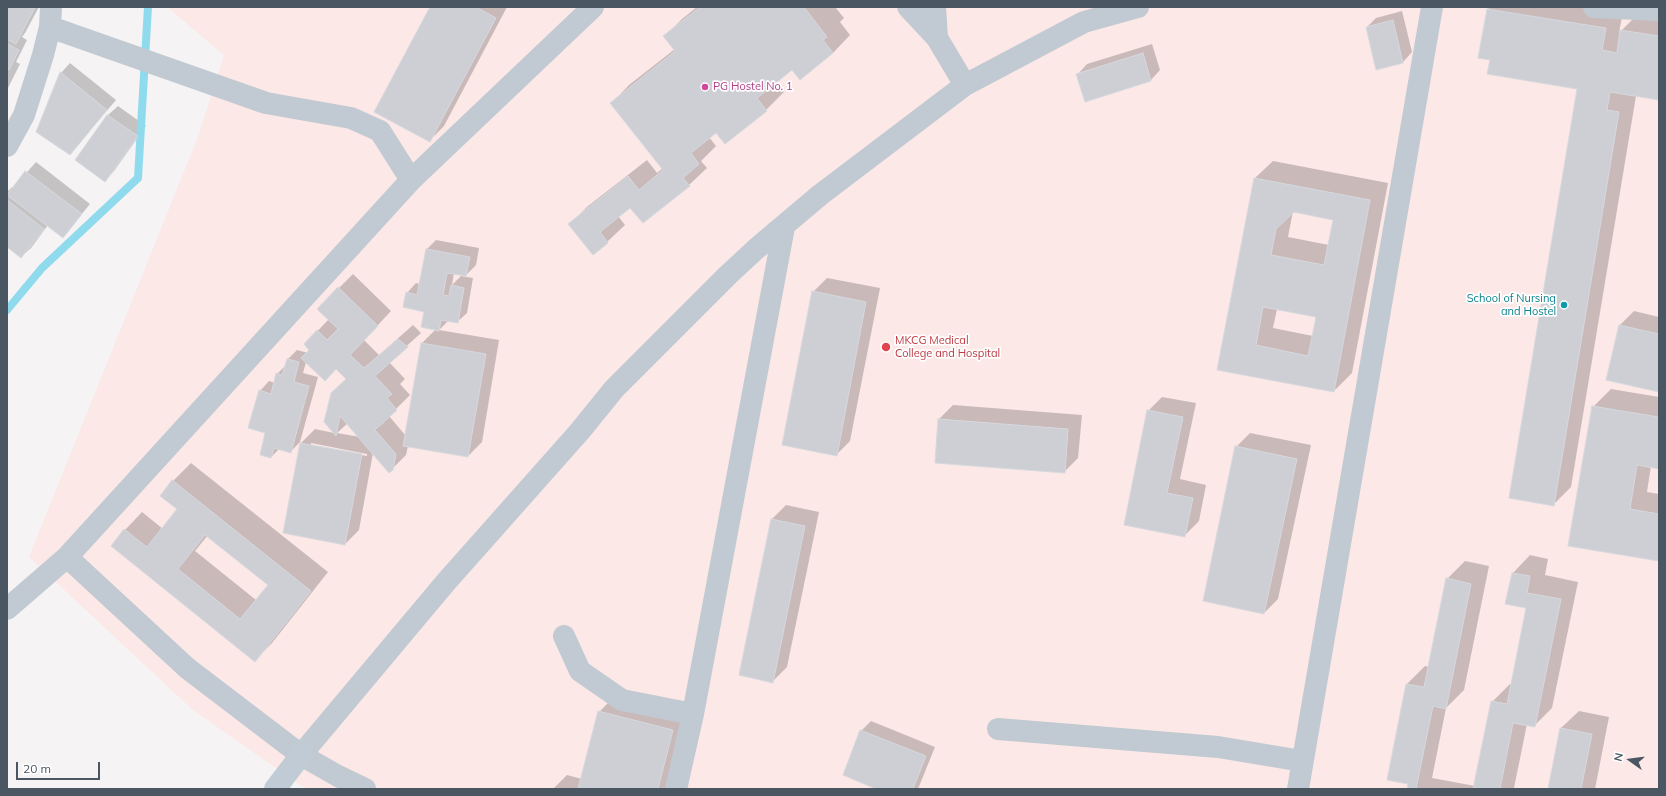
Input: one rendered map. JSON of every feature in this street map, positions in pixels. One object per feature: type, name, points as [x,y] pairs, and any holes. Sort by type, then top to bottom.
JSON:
[{"type":"street","points":[[7,609],[67,557],[411,180],[593,7]]},
{"type":"street","points":[[908,7],[938,38],[965,85]]},
{"type":"street","points":[[935,7],[938,38]]},
{"type":"street","points":[[275,789],[301,755],[446,582],[580,431],[614,389],[756,249],[820,196],[965,85],[1084,22],[1138,7]]},
{"type":"street","points":[[1298,789],[1432,7]]},
{"type":"street","points":[[1594,7],[1659,10]]},
{"type":"street","points":[[7,146],[24,115],[43,55],[51,17],[129,55],[266,102],[351,118],[358,121],[380,131],[411,180]]},
{"type":"street","points":[[676,789],[693,714],[784,227]]},
{"type":"street","points":[[67,557],[187,668],[301,755],[365,789]]},
{"type":"street","points":[[564,636],[580,671],[622,700],[693,714]]},
{"type":"street","points":[[998,729],[1218,747],[1302,761]]},
{"type":"shaded area","name":"MKCG Medical College and Hospital","points":[[167,7],[1659,7],[1659,789],[306,789],[193,710],[29,557],[198,137],[224,55]]},
{"type":"building","points":[[7,7],[35,7],[16,44],[7,39]]},
{"type":"building","points":[[430,7],[476,7],[496,18],[430,142],[374,112]]},
{"type":"building","name":"PG Hostel No. 1","points":[[700,7],[804,7],[827,37],[823,40],[833,53],[800,80],[792,70],[757,98],[767,111],[725,144],[716,133],[691,153],[699,164],[683,178],[690,186],[643,223],[630,208],[600,232],[608,243],[593,255],[568,224],[628,176],[639,190],[663,170],[610,103],[675,51],[663,36]]},
{"type":"building","name":"School of Nursing and Hostel","points":[[1487,9],[1606,28],[1602,50],[1617,53],[1620,30],[1659,36],[1659,100],[1610,92],[1607,110],[1619,112],[1554,506],[1509,498],[1577,89],[1487,74],[1490,60],[1478,58]]},
{"type":"building","points":[[1393,20],[1403,63],[1376,70],[1366,27]]},
{"type":"building","points":[[7,44],[19,50],[9,70],[7,69]]},
{"type":"building","points":[[1143,53],[1151,81],[1085,102],[1076,74]]},
{"type":"building","points":[[60,72],[107,110],[70,155],[36,132]]},
{"type":"building","points":[[107,115],[138,136],[105,182],[75,160]]},
{"type":"building","points":[[25,171],[82,214],[63,238],[7,195]]},
{"type":"building","points":[[1254,178],[1370,200],[1334,392],[1217,370]],"holes":[[[1294,212],[1333,220],[1324,265],[1271,255],[1276,229]],[[1263,307],[1316,317],[1308,356],[1256,345]]]},
{"type":"building","points":[[7,200],[44,229],[21,258],[7,247]]},
{"type":"building","points":[[426,249],[470,257],[466,276],[447,273],[443,295],[449,296],[451,285],[464,288],[458,323],[441,320],[439,331],[421,327],[424,312],[403,307],[406,292],[417,295]]},
{"type":"building","points":[[338,287],[378,326],[350,355],[364,368],[398,339],[408,347],[375,376],[392,394],[387,398],[397,410],[375,430],[396,454],[393,470],[389,473],[340,416],[336,436],[324,422],[331,393],[346,379],[336,369],[325,381],[301,358],[309,350],[304,344],[317,330],[327,340],[338,329],[317,309]]},
{"type":"building","points":[[812,291],[866,302],[837,456],[782,445]]},
{"type":"building","points":[[1619,325],[1659,334],[1659,392],[1606,380]]},
{"type":"building","points":[[421,343],[486,354],[468,457],[403,446]]},
{"type":"building","points":[[287,359],[299,362],[294,382],[309,386],[291,453],[274,448],[271,458],[260,455],[265,433],[248,428],[259,390],[271,394],[276,373],[282,375]]},
{"type":"building","points":[[1592,406],[1659,417],[1659,469],[1637,465],[1630,509],[1659,514],[1659,561],[1568,546]]},
{"type":"building","points":[[1147,410],[1183,417],[1167,493],[1193,498],[1185,537],[1124,525]]},
{"type":"building","points":[[938,419],[1068,429],[1065,473],[935,463]]},
{"type":"building","points":[[300,443],[362,454],[345,545],[283,533]]},
{"type":"building","points":[[1235,446],[1297,459],[1264,614],[1203,601]]},
{"type":"building","points":[[172,480],[311,591],[255,662],[111,546],[124,529],[147,547],[177,509],[160,496]],"holes":[[[205,535],[268,585],[240,619],[178,569]]]},
{"type":"building","points":[[771,519],[805,526],[773,683],[739,675]]},
{"type":"building","points":[[1512,573],[1530,576],[1527,593],[1561,599],[1535,727],[1513,723],[1500,789],[1473,789],[1491,701],[1507,704],[1526,608],[1505,604]]},
{"type":"building","points":[[1446,578],[1471,584],[1446,709],[1433,706],[1416,789],[1407,789],[1408,784],[1387,780],[1406,684],[1424,687]]},
{"type":"building","points":[[598,711],[673,730],[658,789],[578,789]]},
{"type":"building","points":[[1560,728],[1592,734],[1581,789],[1548,789]]},
{"type":"building","points":[[860,730],[926,756],[913,789],[876,789],[843,775]]},
{"type":"waterway","points":[[7,310],[42,268],[138,178],[148,7]]},
{"type":"place","name":"PG Hostel No. 1","points":[[705,87]]},
{"type":"place","name":"School of Nursing and Hostel","points":[[1564,305]]},
{"type":"place","name":"MKCG Medical College and Hospital","points":[[886,347]]}]
